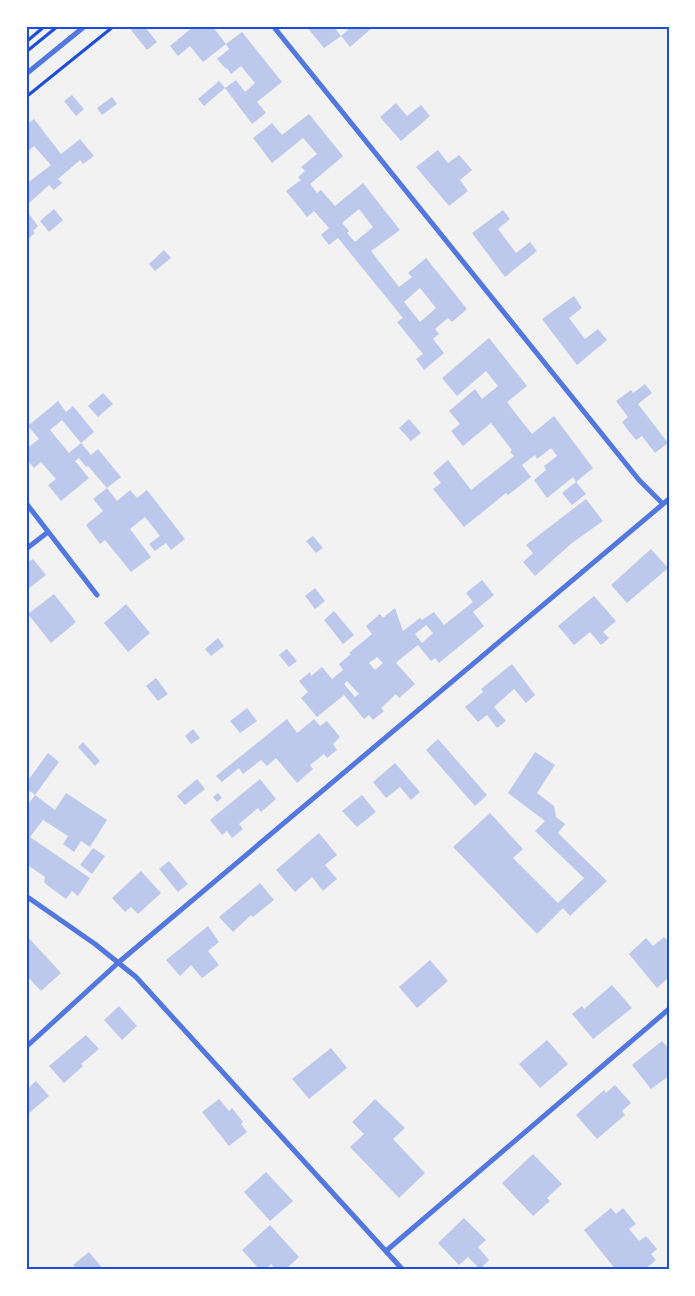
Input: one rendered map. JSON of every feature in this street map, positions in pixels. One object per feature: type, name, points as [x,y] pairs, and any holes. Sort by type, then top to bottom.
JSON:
[{"type":"street","points":[[26,74],[85,26]]},
{"type":"street","points":[[272,26],[633,472],[663,504]]},
{"type":"street","points":[[26,1047],[119,962],[669,499]]},
{"type":"street","points":[[26,503],[97,595]]},
{"type":"street","points":[[26,550],[48,532]]},
{"type":"street","points":[[26,896],[136,976],[402,1270]]},
{"type":"street","points":[[386,1251],[669,1009]]},
{"type":"path","points":[[26,42],[45,26]]},
{"type":"path","points":[[26,52],[58,26]]},
{"type":"path","points":[[26,97],[114,26]]},
{"type":"building","points":[[135,26],[144,26],[157,42],[147,50],[131,30]]},
{"type":"building","points":[[194,26],[215,26],[213,27],[226,44],[203,62],[190,46],[178,56],[170,46]]},
{"type":"building","points":[[306,26],[333,26],[341,36],[324,48]]},
{"type":"building","points":[[352,26],[374,26],[350,47],[341,36]]},
{"type":"building","points":[[242,32],[282,82],[257,102],[266,113],[252,124],[225,88],[236,80],[245,92],[255,83],[241,66],[231,74],[217,59],[229,49],[226,44]]},
{"type":"building","points":[[219,81],[225,88],[204,106],[198,99]]},
{"type":"building","points":[[72,95],[84,109],[76,116],[64,101]]},
{"type":"building","points":[[112,97],[117,104],[102,115],[97,108]]},
{"type":"building","points":[[396,103],[407,116],[421,105],[430,116],[401,141],[380,117]]},
{"type":"building","points":[[309,114],[343,156],[310,184],[317,193],[321,190],[335,206],[363,183],[400,230],[371,251],[399,287],[412,277],[408,273],[426,258],[467,309],[452,322],[448,318],[435,329],[439,334],[433,339],[444,353],[424,370],[416,359],[423,354],[397,322],[403,318],[338,238],[329,245],[321,235],[329,228],[314,211],[307,217],[286,191],[301,180],[298,177],[305,171],[301,167],[317,154],[303,138],[272,163],[253,138],[272,123],[282,135]],"holes":[[[359,209],[373,227],[355,242],[347,233],[349,231],[342,223]],[[420,288],[436,308],[420,322],[404,302]]]},
{"type":"building","points":[[34,119],[61,154],[80,139],[94,156],[83,164],[80,160],[58,179],[62,183],[54,190],[49,185],[29,203],[26,200],[26,184],[51,165],[34,146],[26,153],[26,125]]},
{"type":"building","points":[[438,150],[448,163],[459,155],[472,170],[460,180],[468,191],[449,206],[416,167]]},
{"type":"building","points":[[54,209],[63,220],[49,232],[40,221]]},
{"type":"building","points":[[26,210],[38,226],[33,231],[35,233],[26,241]]},
{"type":"building","points":[[503,210],[510,219],[498,229],[516,253],[530,242],[537,251],[505,277],[472,233]]},
{"type":"building","points":[[164,250],[171,258],[155,271],[149,264]]},
{"type":"building","points":[[574,296],[582,308],[569,318],[585,339],[598,329],[607,340],[577,365],[542,319]]},
{"type":"building","points":[[489,338],[527,386],[507,402],[519,418],[532,434],[554,416],[593,468],[576,482],[573,477],[547,498],[534,480],[546,470],[544,466],[557,456],[551,448],[537,459],[535,455],[522,465],[531,477],[508,495],[506,493],[464,527],[433,489],[441,483],[433,473],[448,460],[471,490],[514,456],[510,452],[512,450],[491,423],[463,446],[451,431],[460,424],[449,411],[475,389],[482,399],[498,386],[486,371],[457,396],[442,378]]},
{"type":"building","points":[[645,384],[652,393],[638,404],[668,443],[655,453],[642,436],[636,440],[627,429],[622,422],[628,417],[616,401],[631,390],[633,393]]},
{"type":"building","points":[[103,393],[113,404],[98,417],[88,406]]},
{"type":"building","points":[[58,401],[66,412],[73,406],[94,432],[81,443],[91,455],[98,449],[121,477],[107,488],[79,458],[75,461],[89,478],[61,501],[48,485],[56,479],[41,462],[34,468],[26,458],[26,449],[39,439],[28,426]],"holes":[[[62,420],[81,443],[69,453],[50,430]]]},
{"type":"building","points":[[409,419],[421,433],[411,441],[399,428]]},
{"type":"building","points":[[576,482],[586,494],[572,505],[562,493]]},
{"type":"building","points":[[107,488],[117,501],[130,490],[137,498],[147,490],[185,539],[171,550],[166,543],[155,551],[149,544],[160,536],[145,517],[130,529],[151,557],[131,572],[105,540],[100,544],[86,525],[103,511],[93,499]]},
{"type":"building","points":[[586,499],[603,521],[572,543],[535,576],[523,562],[533,553],[526,545]]},
{"type":"building","points":[[313,536],[323,548],[316,553],[306,541]]},
{"type":"building","points":[[651,549],[668,568],[627,603],[611,585]]},
{"type":"building","points":[[33,559],[46,575],[28,589],[26,588],[26,564]]},
{"type":"building","points":[[482,580],[494,595],[473,612],[484,626],[439,663],[435,658],[431,661],[418,645],[399,660],[396,663],[415,684],[399,698],[396,694],[381,708],[384,711],[373,720],[369,715],[364,719],[344,695],[317,717],[301,698],[308,692],[299,681],[310,672],[311,676],[322,667],[332,679],[343,670],[339,664],[372,634],[366,626],[380,614],[383,618],[395,608],[403,631],[420,618],[422,620],[434,612],[444,625],[473,602],[466,593]],"holes":[[[426,625],[433,633],[422,643],[415,634]],[[377,657],[383,663],[375,670],[369,663]],[[347,681],[359,694],[355,697],[344,684]]]},
{"type":"building","points":[[315,588],[325,601],[315,609],[305,596]]},
{"type":"building","points":[[54,594],[76,622],[51,643],[28,614]]},
{"type":"building","points":[[594,596],[616,621],[603,632],[609,638],[601,645],[590,632],[574,645],[558,626]]},
{"type":"building","points":[[126,604],[150,633],[128,652],[104,623]]},
{"type":"building","points":[[334,611],[354,635],[343,644],[324,620]]},
{"type":"building","points":[[218,638],[224,646],[211,656],[205,649]]},
{"type":"building","points":[[287,649],[297,661],[289,667],[279,655]]},
{"type":"building","points":[[512,664],[535,695],[526,703],[514,689],[494,707],[506,721],[497,728],[487,715],[478,722],[465,707],[483,692],[481,689]]},
{"type":"building","points":[[156,678],[168,694],[158,701],[146,686]]},
{"type":"building","points":[[247,708],[257,721],[240,733],[230,721]]},
{"type":"building","points":[[287,719],[297,733],[314,719],[320,726],[327,721],[340,737],[333,744],[337,750],[327,758],[324,754],[310,765],[313,769],[297,783],[276,758],[267,766],[261,760],[243,774],[239,768],[222,782],[216,776]]},
{"type":"building","points":[[193,729],[200,738],[191,744],[185,736]]},
{"type":"building","points":[[438,739],[487,795],[475,806],[426,750]]},
{"type":"building","points":[[83,742],[100,761],[95,766],[78,747]]},
{"type":"building","points":[[535,752],[555,765],[537,793],[554,806],[556,817],[565,824],[558,833],[607,881],[570,916],[563,908],[537,934],[453,847],[490,813],[523,849],[513,858],[558,903],[584,878],[535,831],[545,821],[508,793]]},
{"type":"building","points":[[48,753],[59,762],[35,795],[26,788],[26,783]]},
{"type":"building","points":[[395,763],[420,792],[411,800],[400,787],[386,798],[373,782]]},
{"type":"building","points":[[197,779],[205,789],[185,805],[177,796]]},
{"type":"building","points":[[260,779],[276,799],[261,812],[258,808],[239,824],[243,829],[232,838],[227,831],[222,835],[210,820]]},
{"type":"building","points":[[66,793],[107,820],[90,847],[81,841],[74,852],[63,844],[68,836],[43,820],[30,837],[90,878],[78,896],[72,891],[66,899],[44,882],[45,877],[26,864],[26,839],[28,836],[26,835],[26,807],[35,795],[55,810]]},
{"type":"building","points":[[218,793],[222,798],[217,802],[213,797]]},
{"type":"building","points":[[362,795],[376,812],[357,827],[342,811]]},
{"type":"building","points":[[319,833],[337,855],[325,865],[337,879],[323,891],[312,877],[295,892],[276,870]]},
{"type":"building","points":[[93,848],[105,856],[92,874],[80,865]]},
{"type":"building","points":[[169,861],[188,884],[178,892],[159,869]]},
{"type":"building","points":[[141,871],[161,893],[138,914],[131,907],[125,912],[112,898]]},
{"type":"building","points":[[260,883],[274,900],[253,917],[251,915],[233,932],[219,917]]},
{"type":"building","points":[[208,926],[219,942],[208,951],[219,965],[202,978],[191,965],[180,976],[166,960]]},
{"type":"building","points":[[26,935],[61,973],[41,991],[26,975]]},
{"type":"building","points":[[664,937],[669,942],[669,977],[657,988],[629,954],[646,938],[653,946]]},
{"type":"building","points":[[430,960],[448,981],[417,1008],[399,987]]},
{"type":"building","points":[[612,985],[632,1008],[593,1039],[572,1014],[582,1006],[584,1009]]},
{"type":"building","points":[[119,1006],[137,1026],[122,1040],[104,1020]]},
{"type":"building","points":[[86,1035],[99,1049],[81,1064],[83,1066],[64,1083],[49,1066]]},
{"type":"building","points":[[547,1040],[568,1064],[540,1088],[519,1064]]},
{"type":"building","points":[[662,1041],[669,1049],[669,1076],[651,1089],[632,1065]]},
{"type":"building","points":[[331,1048],[347,1068],[309,1099],[292,1079]]},
{"type":"building","points":[[36,1081],[49,1096],[26,1116],[26,1090]]},
{"type":"building","points":[[615,1085],[631,1103],[622,1111],[625,1115],[597,1139],[576,1115],[604,1090],[606,1093]]},
{"type":"building","points":[[219,1099],[229,1111],[232,1108],[243,1122],[241,1124],[247,1132],[229,1146],[202,1112]]},
{"type":"building","points":[[375,1099],[405,1128],[393,1139],[425,1173],[399,1198],[350,1147],[364,1134],[352,1122]]},
{"type":"building","points":[[533,1154],[562,1184],[547,1198],[550,1201],[533,1216],[502,1183]]},
{"type":"building","points":[[266,1172],[293,1201],[270,1221],[244,1192]]},
{"type":"building","points":[[611,1208],[616,1214],[623,1208],[636,1224],[629,1229],[639,1241],[646,1236],[657,1249],[651,1254],[656,1260],[644,1270],[616,1270],[584,1230]]},
{"type":"building","points":[[464,1218],[486,1240],[478,1247],[489,1260],[480,1269],[468,1257],[459,1265],[438,1243]]},
{"type":"building","points":[[270,1225],[299,1257],[285,1270],[276,1270],[271,1264],[265,1270],[260,1270],[242,1250]]},
{"type":"building","points":[[89,1252],[104,1270],[78,1270],[73,1265]]}]
